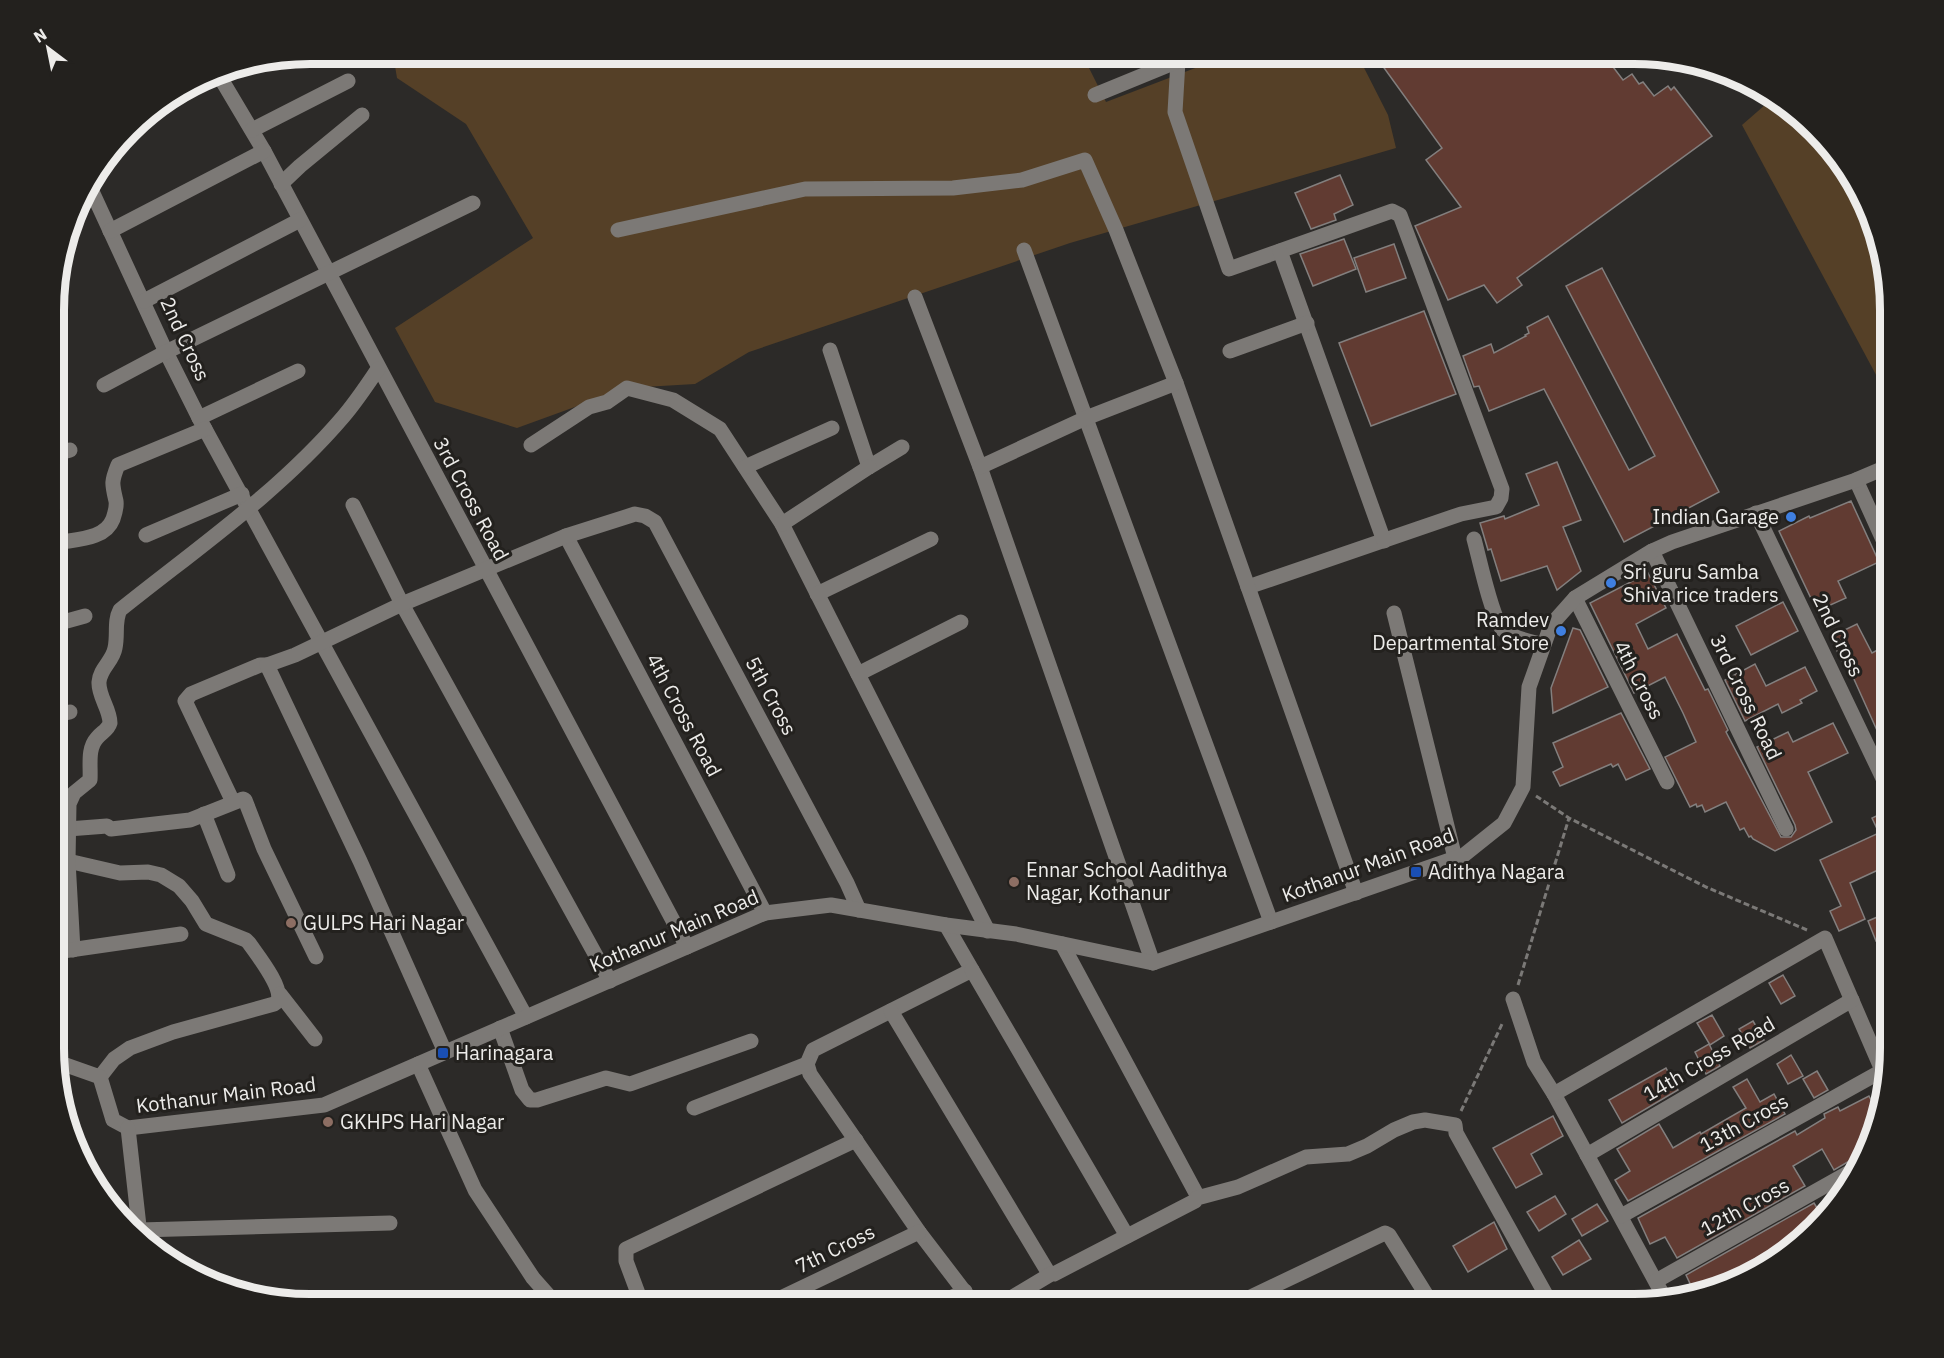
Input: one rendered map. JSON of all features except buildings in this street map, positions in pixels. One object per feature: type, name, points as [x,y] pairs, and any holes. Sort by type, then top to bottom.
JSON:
[{"type":"street","points":[[1095,95],[1164,64]]},
{"type":"street","points":[[1177,64],[1175,112],[1229,269],[1392,211],[1400,214],[1502,489],[1501,498],[1496,507],[1461,514],[1248,587]]},
{"type":"street","name":"3rd Cross Road","points":[[223,81],[264,152],[687,946]]},
{"type":"street","points":[[252,130],[348,81]]},
{"type":"street","points":[[281,184],[362,115]]},
{"type":"street","points":[[110,231],[264,152]]},
{"type":"street","points":[[618,230],[805,189],[953,188],[1022,180],[1085,160],[1116,230],[1176,383],[1356,893]]},
{"type":"street","name":"2nd Cross","points":[[93,195],[202,423],[526,1017]]},
{"type":"street","points":[[104,385],[166,351],[473,203]]},
{"type":"street","points":[[144,301],[300,220]]},
{"type":"street","points":[[1024,250],[1271,922]]},
{"type":"street","points":[[1280,251],[1384,541]]},
{"type":"street","points":[[915,297],[980,466],[1153,963]]},
{"type":"street","points":[[1230,351],[1307,323]]},
{"type":"street","points":[[830,350],[869,467]]},
{"type":"street","points":[[64,804],[90,780],[92,746],[97,738],[109,728],[110,723],[99,681],[102,670],[112,657],[115,648],[117,615],[120,610],[246,501],[314,447],[343,417],[378,369]]},
{"type":"street","points":[[64,541],[99,534],[110,527],[115,514],[116,502],[112,491],[112,479],[118,465],[298,371]]},
{"type":"street","points":[[980,466],[1086,418],[1176,383]]},
{"type":"street","points":[[531,446],[589,407],[607,402],[627,388],[673,400],[720,429],[782,524],[988,931]]},
{"type":"street","points":[[745,466],[832,428]]},
{"type":"street","points":[[782,524],[902,447]]},
{"type":"street","name":"Kothanur Main Road","points":[[100,1077],[113,1120],[128,1128],[324,1105],[765,913],[831,905],[1062,944],[1153,963],[1464,855],[1504,823],[1523,787],[1529,687],[1551,625],[1575,598],[1652,551],[1880,470]]},
{"type":"street","points":[[1856,480],[1880,533]]},
{"type":"street","points":[[146,535],[246,501]]},
{"type":"street","points":[[353,505],[402,604],[609,981]]},
{"type":"street","name":"2nd Cross","points":[[1756,513],[1880,771]]},
{"type":"street","name":"5th Cross","points":[[566,536],[635,514],[645,516],[655,522],[848,884],[859,909]]},
{"type":"street","points":[[233,802],[185,701],[191,694],[260,665],[267,665],[294,655],[402,604],[566,536]]},
{"type":"street","name":"4th Cross Road","points":[[566,536],[765,913]]},
{"type":"street","points":[[817,594],[931,539]]},
{"type":"street","points":[[1474,539],[1495,614],[1502,629],[1518,638],[1543,645]]},
{"type":"street","name":"3rd Cross Road","points":[[1652,551],[1786,829]]},
{"type":"street","name":"4th Cross","points":[[1575,598],[1667,782]]},
{"type":"street","points":[[1394,613],[1455,858]]},
{"type":"street","points":[[64,622],[85,616]]},
{"type":"street","points":[[858,674],[961,622]]},
{"type":"street","points":[[267,665],[360,861],[445,1052]]},
{"type":"street","points":[[68,829],[107,826],[111,829],[190,820],[243,799],[247,802],[264,849],[316,957]]},
{"type":"street","points":[[64,810],[68,829],[73,950]]},
{"type":"street","points":[[204,814],[228,875]]},
{"type":"street","points":[[68,861],[120,873],[155,873],[179,886],[206,924],[249,943],[280,994],[315,1039]]},
{"type":"street","points":[[946,925],[1127,1236]]},
{"type":"street","points":[[64,951],[181,934]]},
{"type":"street","points":[[1554,1094],[1825,938],[1880,1055]]},
{"type":"street","points":[[1062,944],[1197,1198]]},
{"type":"street","points":[[966,1294],[919,1232],[810,1074],[807,1065],[813,1050],[972,970]]},
{"type":"street","points":[[65,1065],[100,1077],[114,1059],[130,1048],[174,1032],[274,1004],[278,1001],[280,994]]},
{"type":"street","points":[[1514,999],[1534,1062],[1554,1094],[1661,1292]]},
{"type":"street","name":"14th Cross Road","points":[[1587,1155],[1852,1000]]},
{"type":"street","points":[[891,1011],[1051,1274]]},
{"type":"street","points":[[500,1029],[522,1090],[530,1100],[537,1100],[606,1078],[630,1084],[751,1041]]},
{"type":"street","points":[[418,1064],[475,1190],[533,1278],[547,1294]]},
{"type":"street","points":[[694,1108],[807,1065]]},
{"type":"street","name":"13th Cross","points":[[1621,1216],[1878,1073]]},
{"type":"street","points":[[1018,1294],[1051,1274],[1197,1198],[1238,1187],[1306,1157],[1348,1154],[1394,1130],[1425,1120],[1455,1125],[1456,1133],[1545,1294]]},
{"type":"street","points":[[128,1128],[139,1225]]},
{"type":"street","points":[[638,1294],[626,1261],[626,1249],[856,1140]]},
{"type":"street","name":"12th Cross","points":[[1656,1281],[1844,1176]]},
{"type":"street","points":[[147,1232],[390,1223]]},
{"type":"street","name":"7th Cross","points":[[789,1294],[919,1232]]},
{"type":"street","points":[[1257,1294],[1385,1233],[1389,1235],[1426,1294]]},
{"type":"street","points":[[958,1294],[964,1291]]},
{"type":"path","points":[[1523,787],[1569,818],[1706,887],[1825,938]]},
{"type":"path","points":[[1455,1125],[1514,999],[1569,818]]},
{"type":"shaded area","points":[[395,64],[1087,64],[1106,102],[1206,64],[1362,64],[1388,115],[1396,148],[1070,243],[749,352],[695,384],[627,388],[517,428],[435,402],[395,328],[533,238],[466,124],[397,78]]},
{"type":"shaded area","points":[[1767,104],[1808,136],[1847,187],[1861,216],[1875,262],[1880,310],[1880,382],[1742,125]]},
{"type":"place","name":"Indian Garage","points":[[1791,517]]},
{"type":"place","name":"Sri guru Samba Shiva rice traders","points":[[1611,583]]},
{"type":"place","name":"Ramdev Departmental Store","points":[[1561,631]]},
{"type":"place","name":"Adithya Nagara","points":[[1416,872]]},
{"type":"place","name":"Ennar School Aadithya Nagar, Kothanur","points":[[1014,882]]},
{"type":"place","name":"GULPS Hari Nagar","points":[[291,923]]},
{"type":"place","name":"Harinagara","points":[[443,1053]]},
{"type":"place","name":"GKHPS Hari Nagar","points":[[328,1122]]}]
